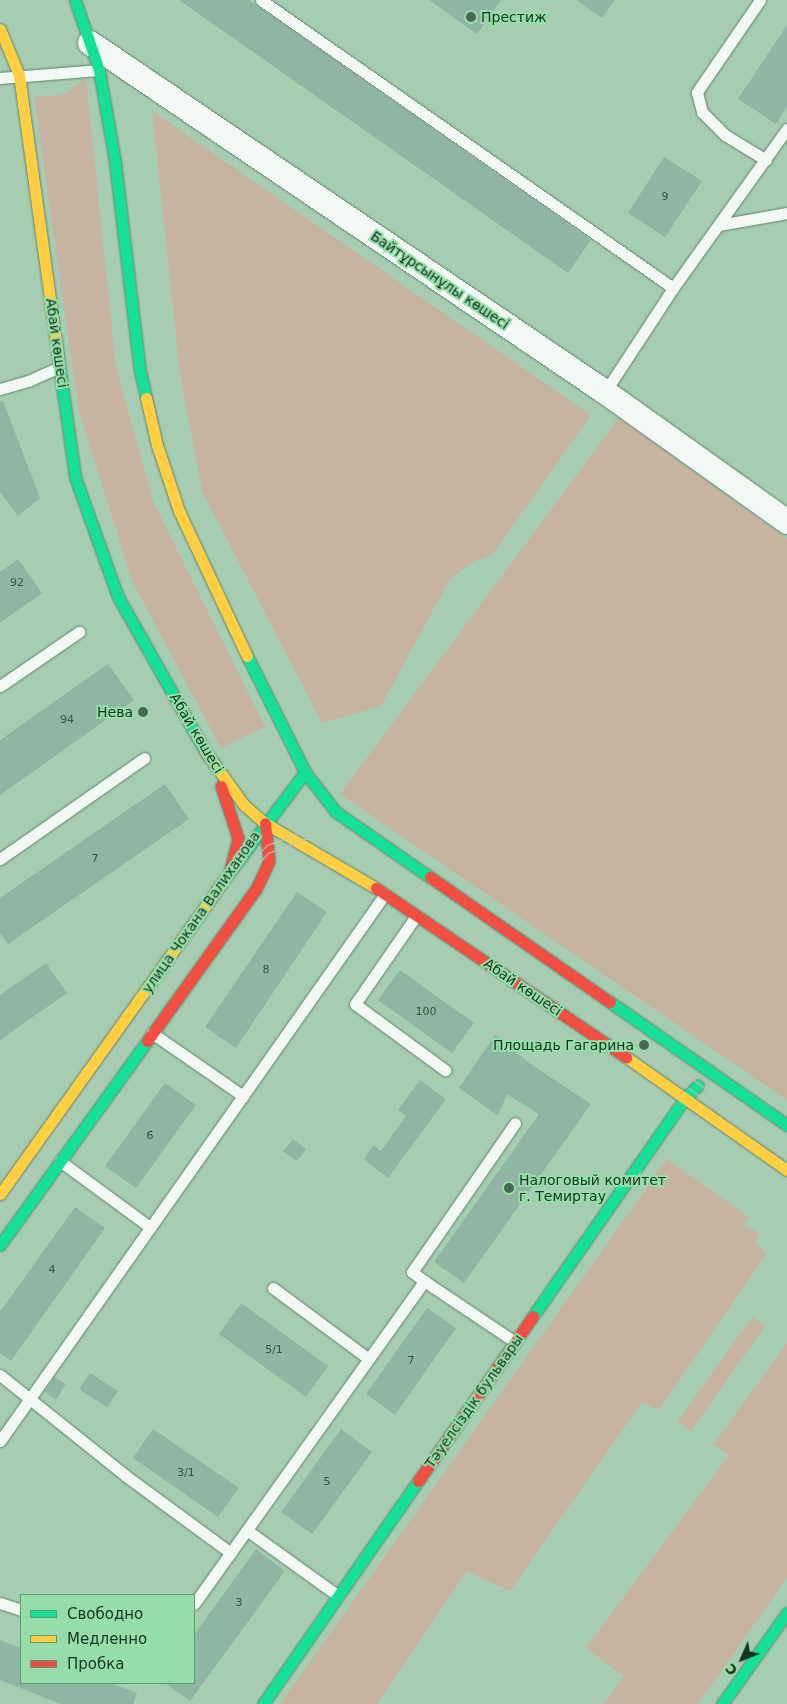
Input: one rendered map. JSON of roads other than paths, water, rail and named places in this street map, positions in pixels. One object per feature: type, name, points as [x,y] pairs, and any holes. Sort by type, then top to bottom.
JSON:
[{"type":"street","points":[[75,0],[99,70],[115,162],[140,371],[157,445],[179,511],[305,772],[336,812],[787,1125]]},
{"type":"street","name":"Абай көшесі","points":[[0,28],[19,75],[75,477],[118,597],[211,761],[244,805],[265,823],[385,894],[685,1098],[787,1170]]},
{"type":"street","name":"Байтұрсынұлы көшесі","points":[[90,43],[605,392],[787,522]]},
{"type":"street","points":[[211,761],[238,838],[230,871]]},
{"type":"street","points":[[265,823],[305,772]]},
{"type":"street","name":"улица Чокана Валиханова","points":[[0,1194],[265,823]]},
{"type":"street","name":"улица Чокана Валиханова","points":[[0,1245],[256,889],[269,862],[265,823]]},
{"type":"street","points":[[300,857],[325,858]]},
{"type":"street","points":[[256,889],[279,867]]},
{"type":"street","name":"Тәуелсіздік бульвары","points":[[262,1704],[685,1098],[714,1074]]},
{"type":"street","points":[[722,1704],[787,1613]]},
{"type":"lane","points":[[261,0],[673,288]]},
{"type":"lane","points":[[760,0],[697,92],[702,112],[725,135],[766,160]]},
{"type":"lane","points":[[81,16],[89,5]]},
{"type":"lane","points":[[0,78],[99,70]]},
{"type":"lane","points":[[605,392],[673,288],[787,129]]},
{"type":"lane","points":[[719,225],[787,213]]},
{"type":"lane","points":[[0,389],[28,381],[60,367]]},
{"type":"lane","points":[[0,686],[79,632]]},
{"type":"lane","points":[[0,859],[144,758]]},
{"type":"lane","points":[[0,1441],[385,894]]},
{"type":"lane","points":[[416,916],[355,1004],[445,1070]]},
{"type":"lane","points":[[152,1033],[243,1096]]},
{"type":"lane","points":[[515,1123],[412,1272],[516,1342]]},
{"type":"lane","points":[[60,1161],[150,1228]]},
{"type":"lane","points":[[195,1603],[248,1531],[424,1281]]},
{"type":"lane","points":[[273,1288],[369,1359]]},
{"type":"lane","points":[[0,1375],[31,1397],[126,1476],[231,1552]]},
{"type":"lane","points":[[248,1531],[337,1595]]},
{"type":"lane","points":[[0,1603],[20,1610]]},
{"type":"tram line","points":[[257,855],[267,845],[301,832]]},
{"type":"tram line","points":[[0,1224],[254,868],[268,853],[304,839],[322,839],[341,846],[787,1157]]},
{"type":"tram line","points":[[0,1209],[199,933]]},
{"type":"tram line","points":[[499,946],[787,1145]]},
{"type":"place","name":"Престиж","points":[[471,17]]},
{"type":"place","name":"Нева","points":[[143,712]]},
{"type":"place","name":"Площадь Гагарина","points":[[644,1045]]},
{"type":"place","name":"Налоговый комитет г. Темиртау","points":[[509,1188]]}]
